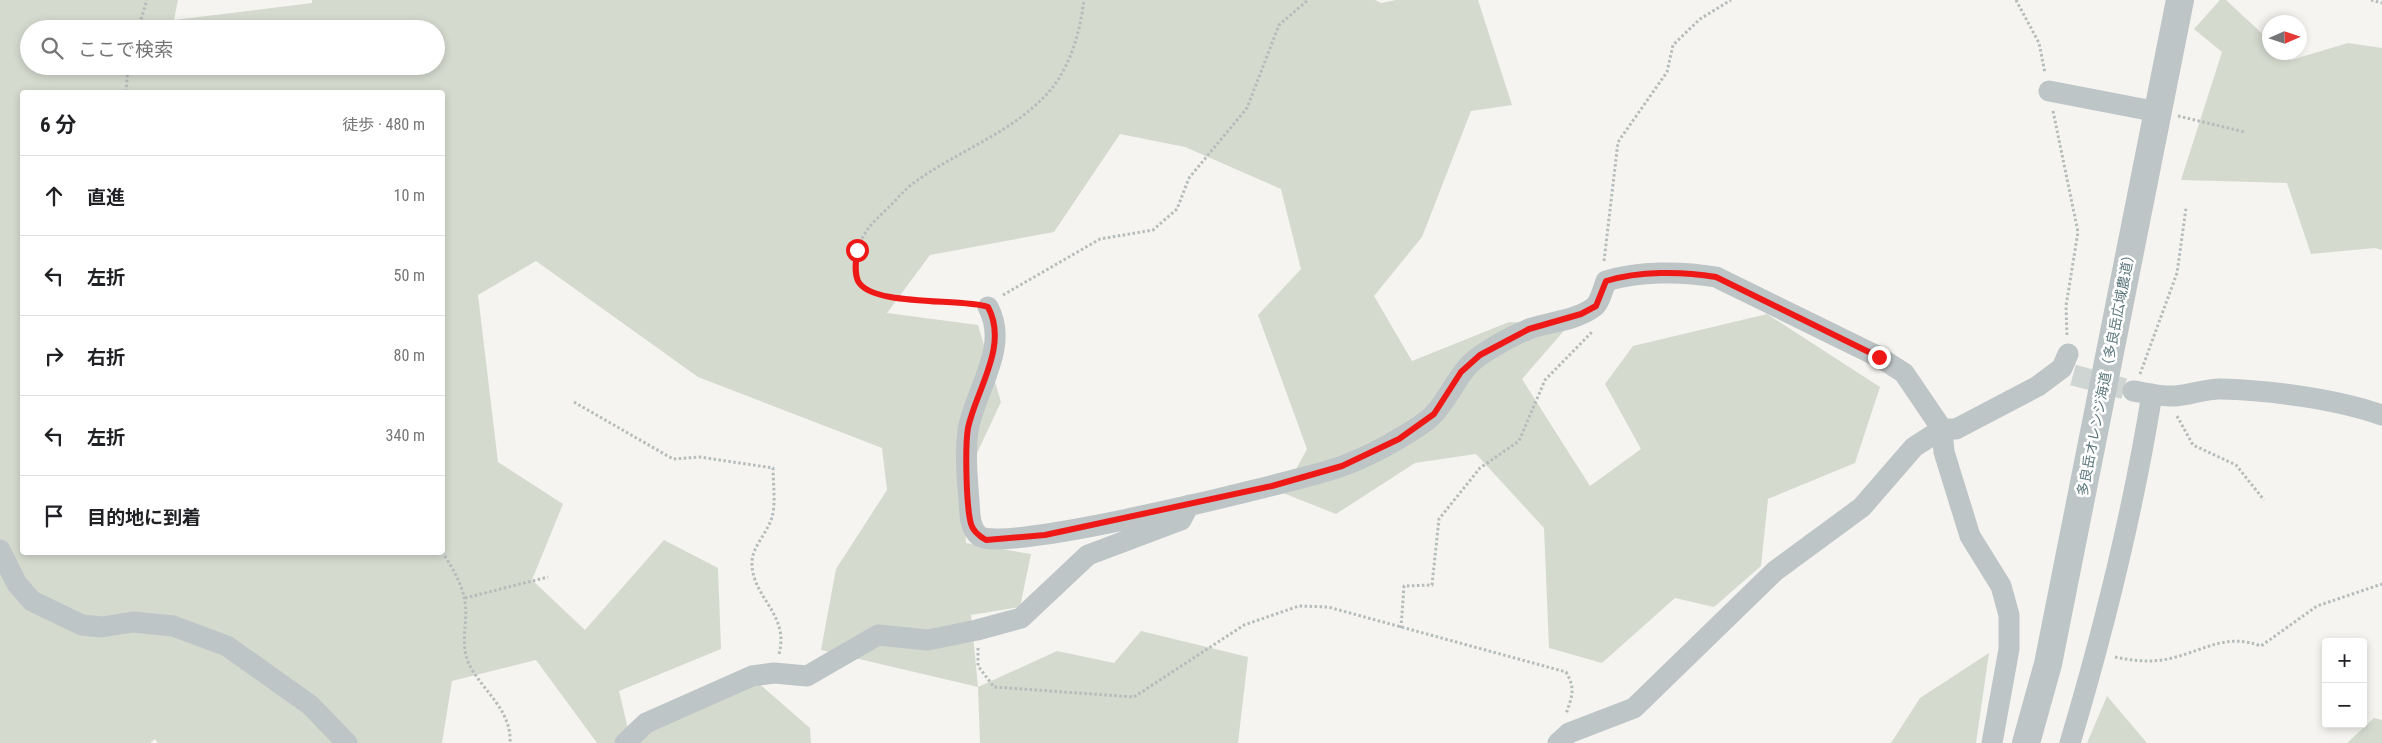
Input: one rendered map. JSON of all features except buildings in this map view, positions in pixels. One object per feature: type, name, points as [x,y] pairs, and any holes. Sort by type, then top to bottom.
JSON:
[{"type":"street","name":"多良岳オレンジ海道（多良岳広域農道）","points":[[2026,743],[2048,664],[2180,0]]},
{"type":"street","points":[[2048,91],[2158,112]]},
{"type":"street","points":[[988,307],[993,315],[995,333],[992,359],[968,428],[966,463],[971,524],[978,535],[986,540],[998,540],[1045,535],[1189,505],[1272,486],[1342,466],[1399,439],[1434,414],[1461,372],[1480,355],[1529,329],[1581,314],[1596,306],[1606,281],[1632,276],[1695,274],[1716,277],[1888,362],[1904,374],[1942,429],[1944,452],[1970,536],[2001,586],[2009,615],[2009,649],[1992,743]]},
{"type":"street","points":[[1563,738],[1634,708],[1775,571],[1862,507],[1914,447],[1942,429],[1956,429],[2038,386],[2068,366]]},
{"type":"street","points":[[2070,743],[2097,653],[2142,456],[2153,394],[2218,389],[2262,392],[2299,396],[2382,415]]},
{"type":"street","points":[[625,743],[646,723],[752,676],[774,673],[807,676],[878,635],[928,640],[977,630],[1021,618],[1088,555],[1181,520],[1189,505]]},
{"type":"street","points":[[0,550],[17,584],[32,601],[82,625],[102,627],[133,622],[173,626],[227,646],[310,705],[347,743]]},
{"type":"path","points":[[141,20],[148,0]]},
{"type":"path","points":[[1084,0],[1081,19],[1070,57],[1045,96],[1010,124],[914,182],[865,230],[857,250],[855,268],[859,282],[867,290],[909,301],[978,303],[988,307],[1008,291],[1100,239],[1153,230],[1177,209],[1189,178],[1246,108],[1279,25],[1308,0]]},
{"type":"path","points":[[1606,281],[1603,265],[1618,142],[1667,72],[1674,45],[1700,19],[1731,0]]},
{"type":"path","points":[[2016,0],[2039,43],[2078,232],[2066,306],[2068,366]]},
{"type":"path","points":[[2372,0],[2382,3]]},
{"type":"path","points":[[126,90],[127,75]]},
{"type":"path","points":[[2158,112],[2245,132]]},
{"type":"path","points":[[2186,208],[2176,273],[2153,394],[2176,414],[2193,446],[2236,465],[2264,500]]},
{"type":"path","points":[[1401,628],[1404,586],[1432,585],[1439,519],[1480,468],[1519,440],[1545,380],[1595,330],[1596,306]]},
{"type":"path","points":[[574,402],[673,459],[700,457],[773,468],[773,517],[751,560],[753,579],[777,618],[782,644],[774,673]]},
{"type":"path","points":[[444,555],[465,598],[463,646],[470,666],[503,711],[511,731],[510,743]]},
{"type":"path","points":[[465,598],[548,577]]},
{"type":"path","points":[[2097,653],[2136,662],[2171,659],[2217,643],[2245,640],[2261,646],[2317,606],[2382,584]]},
{"type":"path","points":[[977,630],[978,666],[994,687],[1134,697],[1244,625],[1299,606],[1328,607],[1566,672],[1572,683],[1573,694],[1565,719],[1563,738]]},
{"type":"shaded area","points":[[0,0],[178,0],[174,20],[312,3],[312,0],[1375,0],[1381,3],[1396,0],[1478,0],[1512,105],[1471,111],[1422,237],[1374,296],[1412,361],[1509,322],[1569,325],[1522,379],[1590,486],[1641,449],[1605,384],[1633,346],[1767,314],[1880,387],[1855,463],[1768,499],[1761,566],[1714,607],[1675,598],[1602,663],[1549,648],[1544,528],[1476,454],[1415,463],[1336,514],[1283,493],[1307,449],[1258,315],[1301,269],[1281,189],[1185,147],[1120,134],[1054,232],[930,255],[887,313],[978,325],[1001,402],[963,483],[966,543],[1031,554],[1020,607],[971,615],[978,687],[821,650],[836,569],[887,490],[882,448],[698,377],[536,261],[478,295],[498,462],[563,504],[532,580],[585,630],[664,540],[718,568],[721,649],[619,691],[629,733],[757,682],[810,728],[811,743],[597,743],[536,660],[452,681],[442,743],[158,743],[155,739],[150,743],[0,743]]},
{"type":"shaded area","points":[[2220,0],[2226,0],[2262,33],[2262,60],[2307,60],[2307,55],[2348,43],[2382,48],[2382,250],[2375,248],[2311,254],[2287,183],[2181,180],[2222,52],[2194,29]]},
{"type":"shaded area","points":[[1141,631],[1248,657],[1238,743],[980,743],[978,687],[1057,651],[1114,663]]},
{"type":"shaded area","points":[[1989,653],[1976,743],[1891,743],[1920,698]]},
{"type":"shaded area","points":[[2107,696],[2147,743],[2087,743]]},
{"type":"shaded area","points":[[2374,718],[2382,720],[2382,743],[2347,743],[2363,728],[2367,728],[2367,724]]},
{"type":"tunnel","points":[[2073,375],[2133,391]]},
{"type":"route","points":[[857,250],[855,268],[859,282],[867,290],[909,301],[978,303],[988,307],[993,315],[995,333],[992,359],[968,428],[966,463],[971,524],[978,535],[986,540],[1045,535],[1272,486],[1342,466],[1399,439],[1434,414],[1461,372],[1480,355],[1529,329],[1581,314],[1596,306],[1606,281],[1623,276],[1695,274],[1716,277],[1879,357]]}]
